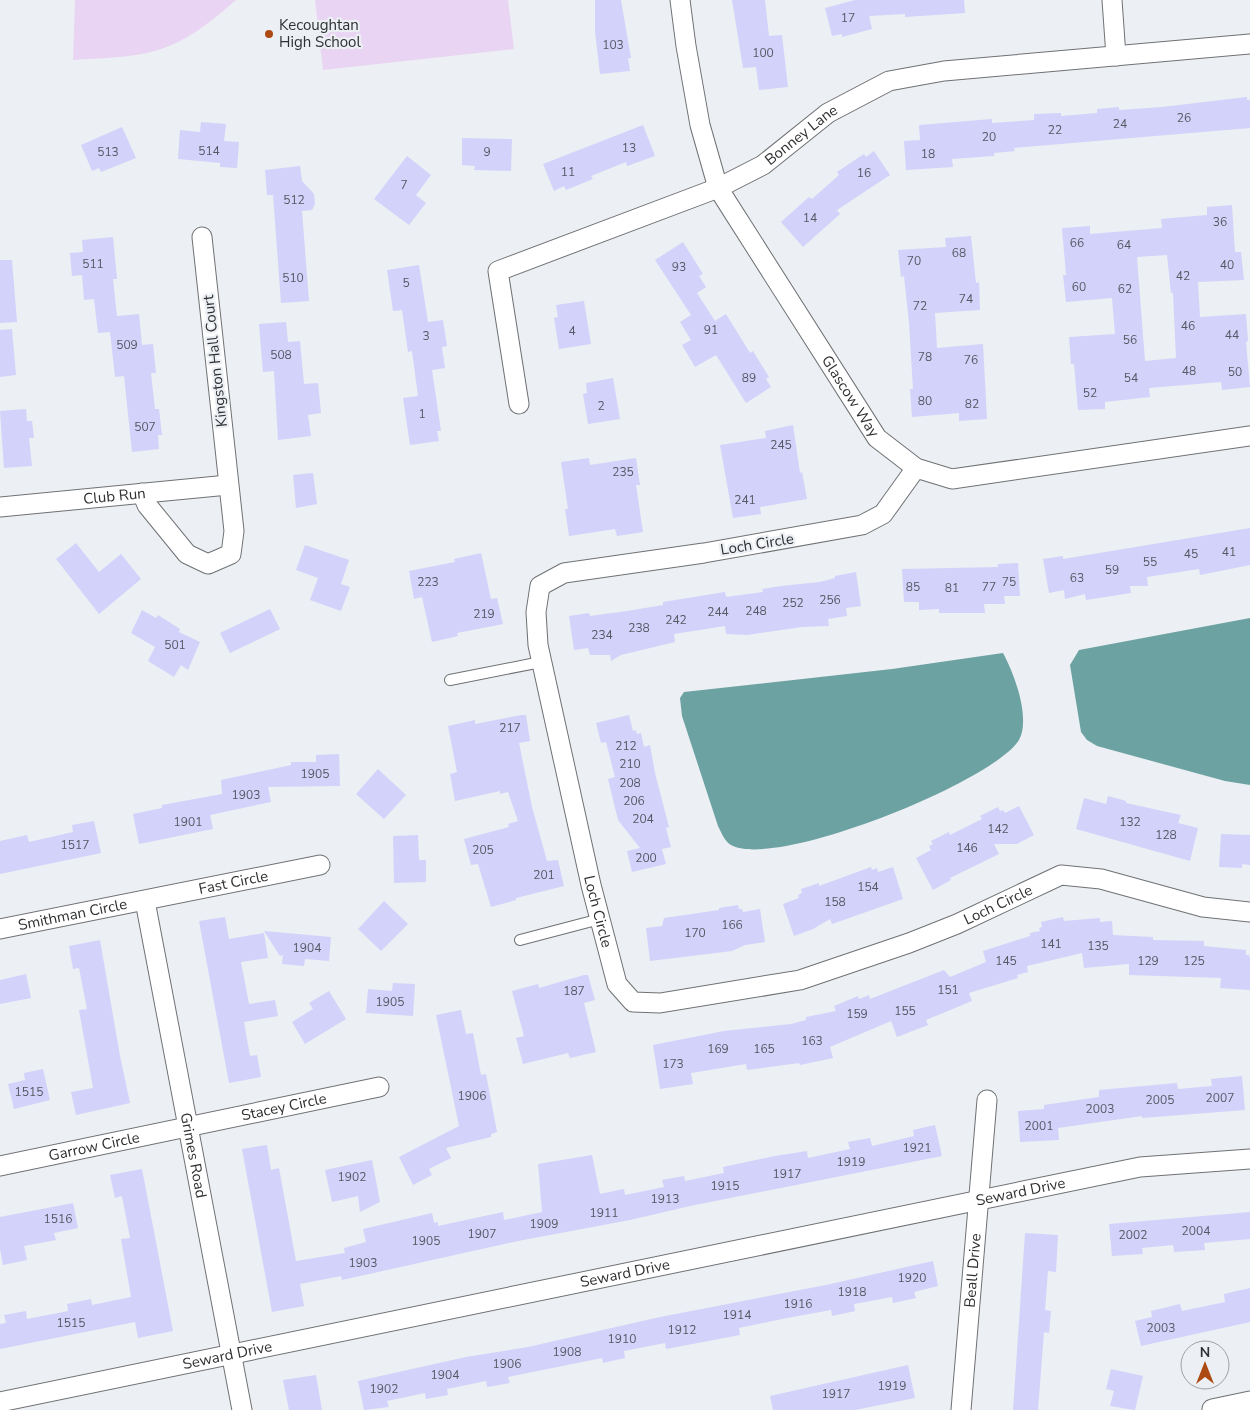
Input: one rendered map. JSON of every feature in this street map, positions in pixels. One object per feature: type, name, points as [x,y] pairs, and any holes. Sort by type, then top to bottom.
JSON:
[{"type":"street","name":"Glascow Way","points":[[680,0],[700,126],[718,188],[877,438],[916,468],[952,479],[1250,436]]},
{"type":"street","points":[[1112,0],[1116,56]]},
{"type":"street","name":"Bonney Lane","points":[[519,404],[498,271],[718,188],[763,165],[828,113],[890,81],[944,71],[1250,44]]},
{"type":"street","name":"Kingston Hall Court","points":[[142,493],[147,505],[187,554],[208,564],[231,554],[234,531],[202,237]]},
{"type":"street","name":"Loch Circle","points":[[916,468],[884,514],[862,525],[713,551],[564,573],[540,586],[536,612],[541,662],[600,919],[617,984],[633,1002],[660,1003],[800,980],[941,930],[1060,875],[1101,879],[1203,907],[1250,912]]},
{"type":"street","name":"Club Run","points":[[0,506],[228,485]]},
{"type":"street","name":"Fast Circle","points":[[146,901],[320,865]]},
{"type":"street","name":"Smithman Circle","points":[[0,929],[146,901]]},
{"type":"street","name":"Grimes Road","points":[[146,901],[242,1410]]},
{"type":"street","name":"Stacey Circle","points":[[189,1126],[379,1087]]},
{"type":"street","name":"Beall Drive","points":[[961,1410],[987,1100]]},
{"type":"street","name":"Garrow Circle","points":[[0,1166],[189,1126]]},
{"type":"street","name":"Seward Drive","points":[[0,1402],[1140,1167],[1250,1159]]},
{"type":"street","points":[[1212,1409],[1250,1401]]},
{"type":"lane","points":[[450,680],[541,662]]},
{"type":"lane","points":[[520,940],[600,919]]},
{"type":"shaded area","points":[[75,0],[236,0],[200,29],[169,46],[138,55],[73,60]]},
{"type":"shaded area","points":[[315,0],[508,0],[514,49],[323,70]]},
{"type":"water","points":[[1250,618],[1250,785],[1225,781],[1097,746],[1087,740],[1081,732],[1070,665],[1079,650]]},
{"type":"water","points":[[1003,653],[1020,696],[1023,720],[1019,740],[1001,758],[969,778],[928,798],[882,818],[835,834],[791,845],[755,849],[731,845],[725,839],[718,826],[682,716],[680,698],[684,692],[892,669]]},
{"type":"building","points":[[595,0],[621,0],[631,58],[628,58],[630,71],[600,74],[595,32]]},
{"type":"building","points":[[732,0],[765,0],[769,36],[782,35],[788,87],[759,90],[756,67],[743,68]]},
{"type":"building","points":[[855,0],[964,0],[965,13],[905,17],[905,14],[869,16],[872,29],[842,37],[842,34],[832,36],[825,8]]},
{"type":"building","points":[[1247,97],[1247,100],[1250,100],[1250,128],[1014,148],[1015,151],[994,153],[994,156],[952,159],[953,167],[906,170],[904,141],[920,140],[919,125],[992,119],[992,123],[1034,120],[1034,114],[1061,113],[1061,116],[1097,113],[1097,109],[1119,107],[1119,110],[1162,107]]},
{"type":"building","points":[[201,122],[226,124],[224,141],[239,142],[237,168],[220,167],[220,163],[178,159],[180,130],[200,132]]},
{"type":"building","points":[[643,125],[655,156],[627,166],[626,162],[591,176],[593,179],[566,190],[564,186],[554,191],[543,164]]},
{"type":"building","points":[[122,127],[136,158],[101,172],[99,168],[92,171],[81,145]]},
{"type":"building","points":[[462,138],[512,139],[511,171],[474,170],[475,166],[462,165]]},
{"type":"building","points":[[874,151],[890,175],[837,210],[840,214],[803,247],[781,222],[809,197],[812,199],[839,175],[837,172],[864,154],[866,157]]},
{"type":"building","points":[[407,156],[431,175],[416,195],[426,203],[409,225],[374,199]]},
{"type":"building","points":[[300,166],[302,181],[314,194],[315,204],[312,210],[302,211],[309,301],[281,303],[273,195],[267,195],[265,170]]},
{"type":"building","points":[[1232,205],[1235,252],[1241,252],[1244,280],[1198,282],[1200,317],[1246,314],[1248,341],[1246,342],[1250,387],[1222,390],[1221,382],[1149,388],[1150,397],[1105,402],[1105,409],[1078,410],[1074,364],[1071,364],[1069,337],[1115,334],[1112,298],[1066,302],[1063,275],[1066,275],[1062,228],[1090,226],[1090,234],[1162,228],[1161,219],[1207,215],[1207,207]],"holes":[[[1167,255],[1171,293],[1173,293],[1176,358],[1145,361],[1137,257]]]},
{"type":"building","points":[[971,236],[976,283],[979,282],[980,310],[935,313],[937,348],[983,344],[987,419],[959,421],[959,413],[912,417],[910,389],[913,389],[909,323],[904,276],[901,277],[898,250],[946,247],[945,238]]},
{"type":"building","points":[[113,237],[117,279],[113,279],[117,316],[139,314],[142,345],[153,344],[156,373],[151,373],[155,409],[159,409],[162,435],[158,435],[159,449],[132,452],[124,376],[115,377],[110,332],[98,333],[94,299],[84,300],[82,275],[72,276],[70,253],[83,252],[82,240]]},
{"type":"building","points":[[683,242],[703,274],[699,276],[706,287],[697,293],[715,321],[726,314],[750,353],[753,351],[769,377],[766,379],[771,387],[746,403],[716,355],[695,367],[682,345],[691,340],[680,322],[691,315],[655,260]]},
{"type":"building","points":[[0,260],[12,260],[17,322],[0,323]]},
{"type":"building","points":[[419,265],[428,322],[443,320],[447,346],[442,347],[445,368],[432,370],[441,431],[437,431],[439,441],[410,445],[403,398],[418,396],[412,351],[408,352],[402,310],[393,311],[387,270]]},
{"type":"building","points":[[584,301],[591,344],[559,349],[554,318],[558,317],[556,305]]},
{"type":"building","points":[[286,322],[288,342],[300,341],[304,384],[318,383],[321,413],[308,415],[311,436],[278,440],[274,371],[263,372],[259,324]]},
{"type":"building","points":[[12,329],[16,375],[0,377],[0,330]]},
{"type":"building","points":[[613,378],[620,419],[588,424],[583,394],[587,393],[586,383]]},
{"type":"building","points":[[26,409],[27,421],[32,421],[34,438],[29,438],[32,466],[4,468],[0,411]]},
{"type":"building","points":[[793,425],[800,473],[802,472],[807,499],[760,507],[761,514],[733,518],[720,445],[766,438],[765,431]]},
{"type":"building","points":[[589,458],[590,465],[636,458],[640,485],[636,485],[643,532],[617,536],[615,529],[569,536],[565,509],[568,509],[561,462]]},
{"type":"building","points":[[313,473],[317,504],[296,508],[293,475]]},
{"type":"building","points":[[1250,528],[1250,565],[1200,575],[1199,569],[1147,577],[1148,586],[1130,586],[1131,593],[1086,600],[1085,594],[1065,599],[1064,590],[1049,593],[1043,559],[1063,556],[1063,559]]},
{"type":"building","points":[[76,543],[99,572],[121,554],[141,579],[99,614],[56,559]]},
{"type":"building","points":[[305,545],[349,560],[341,584],[350,587],[341,611],[310,600],[318,578],[296,570]]},
{"type":"building","points":[[481,553],[491,599],[497,598],[503,624],[457,633],[458,636],[432,642],[422,597],[414,599],[409,571],[455,562],[454,559]]},
{"type":"building","points":[[1018,563],[1020,596],[1004,596],[1005,604],[984,604],[985,613],[939,613],[939,609],[919,610],[919,602],[904,602],[902,569],[998,567],[998,564]]},
{"type":"building","points":[[856,572],[861,606],[846,608],[847,616],[828,619],[829,626],[802,627],[747,635],[726,634],[725,626],[674,634],[675,642],[621,655],[611,661],[610,655],[590,655],[588,648],[574,650],[569,616],[589,613],[590,616],[627,611],[663,605],[663,602],[725,592],[726,597],[763,592],[762,589],[820,582],[835,578],[835,576]]},
{"type":"building","points":[[270,609],[280,629],[230,653],[220,633]]},
{"type":"building","points":[[142,610],[156,618],[158,615],[180,629],[179,632],[200,642],[188,670],[181,665],[174,677],[148,661],[155,647],[131,633]]},
{"type":"building","points":[[526,715],[530,741],[519,743],[532,807],[547,861],[558,860],[564,886],[516,898],[516,900],[491,907],[478,864],[471,865],[464,839],[509,827],[508,824],[518,821],[508,792],[500,794],[500,791],[455,801],[450,774],[457,772],[448,726],[475,720],[475,724]]},
{"type":"building","points":[[629,715],[633,731],[636,730],[637,734],[641,733],[644,747],[650,745],[669,827],[666,828],[671,847],[662,849],[666,864],[632,872],[627,851],[640,848],[618,820],[608,779],[615,777],[606,742],[601,743],[596,723]]},
{"type":"building","points":[[339,754],[340,786],[268,787],[271,802],[210,815],[213,829],[139,844],[133,814],[162,808],[162,805],[222,794],[221,780],[291,765],[291,762],[316,762],[316,755]]},
{"type":"building","points":[[378,769],[406,795],[384,819],[356,794]]},
{"type":"building","points":[[1108,796],[1126,801],[1126,803],[1181,815],[1178,823],[1198,828],[1190,861],[1076,829],[1084,798],[1106,804]]},
{"type":"building","points":[[1019,806],[1034,835],[1017,844],[994,844],[999,854],[950,878],[951,880],[933,890],[916,858],[931,850],[929,846],[933,844],[931,841],[949,832],[950,835],[982,819],[980,816],[998,807],[1000,811],[1003,810],[1005,813]]},
{"type":"building","points":[[94,821],[101,853],[0,874],[0,841],[27,835],[29,842],[73,832],[72,825]]},
{"type":"building","points":[[1221,834],[1250,835],[1250,865],[1242,864],[1242,868],[1219,867]]},
{"type":"building","points":[[418,835],[419,860],[426,860],[426,882],[394,883],[393,836]]},
{"type":"building","points":[[871,867],[872,870],[877,868],[878,872],[893,867],[903,899],[832,924],[830,919],[813,929],[794,936],[783,904],[799,898],[798,895],[802,893],[801,889],[819,883],[819,886]]},
{"type":"building","points":[[384,901],[408,924],[381,951],[358,929]]},
{"type":"building","points":[[738,905],[739,909],[742,909],[743,912],[760,909],[765,942],[745,945],[732,951],[650,961],[646,928],[662,926],[664,918],[719,910],[719,908]]},
{"type":"building","points":[[225,917],[229,939],[264,933],[268,958],[241,962],[249,1004],[275,1000],[278,1016],[244,1022],[250,1056],[257,1055],[261,1077],[229,1083],[199,921]]},
{"type":"building","points":[[1063,917],[1064,921],[1100,918],[1100,922],[1112,921],[1113,935],[1153,937],[1153,940],[1204,941],[1204,946],[1246,950],[1246,955],[1249,955],[1250,959],[1250,990],[1220,988],[1221,978],[1129,975],[1129,964],[1084,968],[1082,953],[1027,966],[1028,972],[1017,975],[1018,978],[969,993],[972,1001],[926,1020],[928,1025],[897,1037],[891,1021],[830,1047],[833,1058],[800,1065],[799,1063],[747,1070],[746,1064],[691,1073],[693,1084],[660,1089],[653,1045],[724,1031],[791,1024],[806,1020],[806,1017],[836,1011],[834,1006],[858,996],[859,999],[869,995],[870,999],[944,970],[950,977],[986,962],[983,951],[1030,936],[1030,933],[1040,931],[1039,928],[1042,927],[1041,922]]},
{"type":"building","points":[[264,931],[331,937],[329,961],[305,959],[304,966],[282,964],[283,955],[280,956]]},
{"type":"building","points":[[100,940],[130,1103],[76,1115],[71,1092],[93,1088],[79,1010],[87,1009],[79,968],[73,969],[69,946]]},
{"type":"building","points":[[26,974],[31,998],[0,1004],[0,980]]},
{"type":"building","points":[[588,975],[595,1000],[584,1003],[596,1052],[570,1058],[568,1053],[523,1064],[516,1038],[524,1036],[512,991],[538,984],[539,988]]},
{"type":"building","points":[[393,983],[415,984],[413,1016],[366,1013],[368,989],[392,991]]},
{"type":"building","points":[[329,991],[346,1019],[305,1044],[292,1022],[313,1009],[309,1003]]},
{"type":"building","points":[[461,1010],[466,1034],[473,1033],[481,1075],[486,1074],[497,1132],[491,1134],[491,1137],[446,1148],[451,1158],[429,1169],[432,1175],[413,1185],[399,1157],[459,1126],[436,1015]]},
{"type":"building","points":[[43,1069],[50,1100],[14,1109],[8,1084],[25,1080],[24,1073]]},
{"type":"building","points":[[1242,1076],[1245,1110],[1142,1118],[1142,1116],[1058,1128],[1059,1140],[1020,1142],[1018,1111],[1044,1109],[1044,1105],[1099,1097],[1099,1090],[1177,1083],[1178,1089],[1212,1086],[1211,1079]]},
{"type":"building","points":[[935,1125],[942,1156],[523,1240],[342,1280],[341,1276],[300,1284],[304,1306],[272,1312],[242,1149],[267,1145],[271,1170],[279,1168],[296,1261],[345,1253],[344,1248],[366,1242],[363,1229],[432,1213],[434,1223],[438,1222],[438,1226],[503,1212],[504,1220],[542,1212],[538,1164],[592,1155],[600,1194],[624,1189],[625,1195],[664,1187],[662,1180],[684,1176],[685,1181],[724,1173],[723,1167],[775,1156],[807,1151],[808,1158],[850,1149],[848,1142],[870,1138],[872,1146],[914,1136],[913,1130]]},
{"type":"building","points":[[372,1160],[380,1202],[360,1212],[358,1196],[332,1202],[325,1170]]},
{"type":"building","points":[[142,1169],[173,1331],[138,1338],[135,1322],[0,1349],[0,1324],[6,1323],[4,1315],[26,1311],[27,1319],[68,1311],[67,1304],[91,1299],[92,1305],[131,1297],[121,1239],[130,1238],[122,1196],[115,1198],[110,1175]]},
{"type":"building","points":[[73,1203],[78,1228],[54,1233],[56,1240],[24,1246],[27,1260],[3,1265],[0,1249],[0,1217]]},
{"type":"building","points":[[1250,1212],[1250,1239],[1204,1243],[1205,1250],[1174,1252],[1173,1245],[1142,1248],[1143,1254],[1112,1256],[1109,1224]]},
{"type":"building","points":[[1025,1233],[1058,1235],[1056,1272],[1048,1271],[1045,1310],[1051,1311],[1049,1333],[1044,1332],[1038,1410],[1013,1410]]},
{"type":"building","points":[[933,1261],[938,1286],[914,1292],[916,1298],[893,1303],[892,1297],[854,1304],[855,1311],[832,1316],[831,1310],[782,1319],[739,1328],[740,1335],[666,1349],[665,1343],[624,1351],[625,1358],[603,1363],[602,1358],[508,1377],[510,1383],[487,1387],[486,1381],[447,1389],[448,1395],[426,1399],[425,1393],[387,1401],[389,1407],[364,1410],[358,1381],[466,1357],[528,1347],[660,1317],[826,1285]]},
{"type":"building","points":[[1250,1288],[1250,1322],[1141,1346],[1135,1321],[1152,1317],[1151,1311],[1180,1304],[1182,1311],[1225,1302],[1224,1294]]},
{"type":"building","points":[[908,1365],[915,1398],[855,1410],[773,1410],[770,1396]]},
{"type":"building","points":[[1111,1369],[1143,1376],[1135,1410],[1110,1406],[1114,1391],[1106,1389]]},
{"type":"building","points":[[316,1375],[322,1410],[289,1410],[283,1380]]},
{"type":"place","name":"Kecoughtan High School","points":[[269,34]]}]
